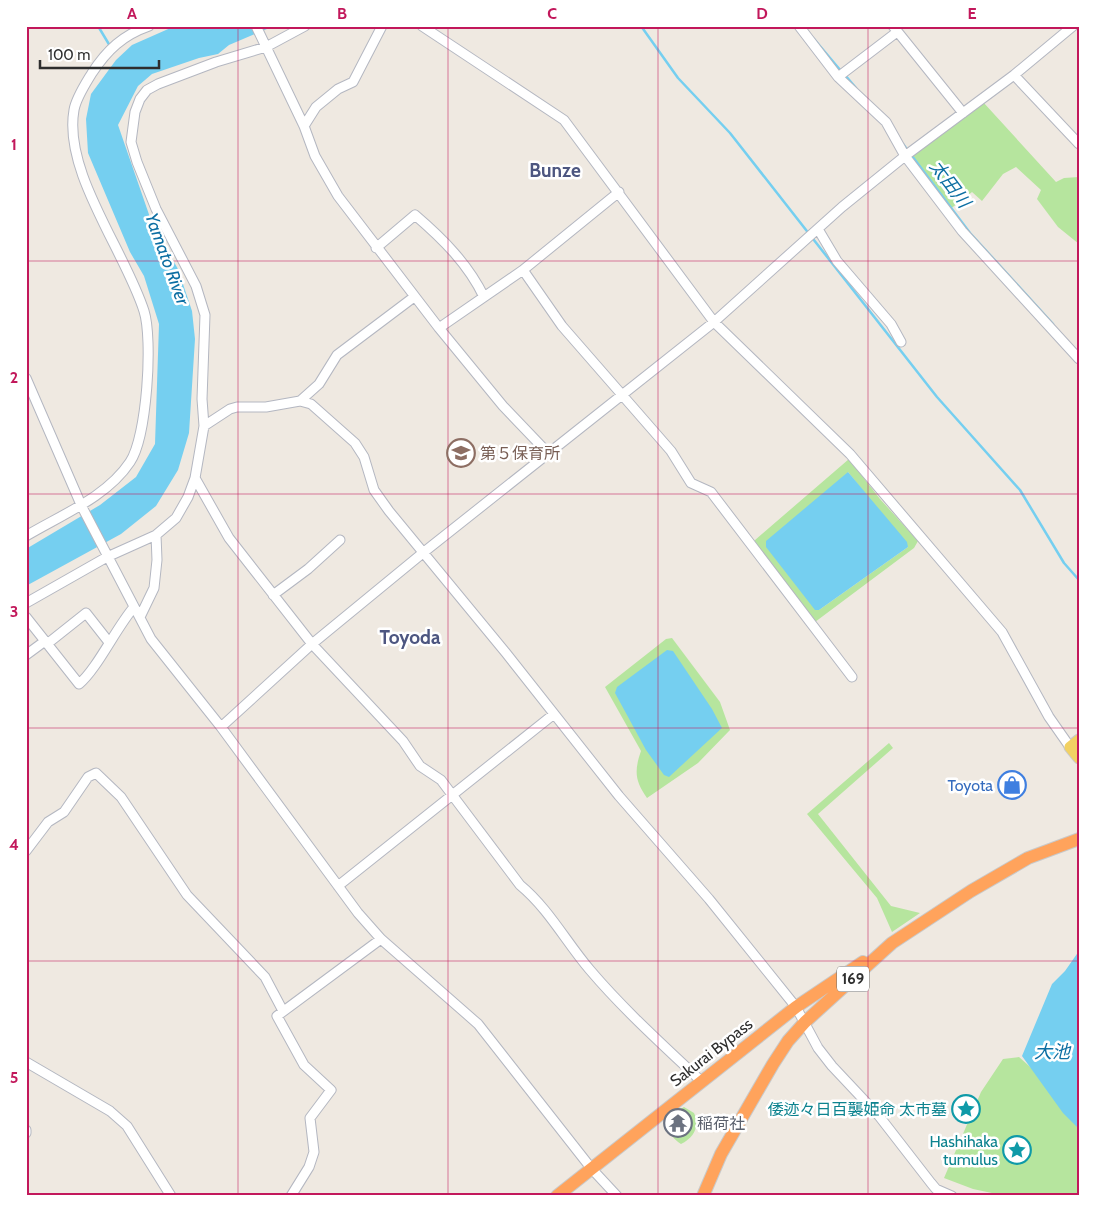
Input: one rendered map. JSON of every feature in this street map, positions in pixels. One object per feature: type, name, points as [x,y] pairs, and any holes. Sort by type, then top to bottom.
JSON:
[{"type":"highway","name":"169","points":[[703,1196],[721,1154],[773,1064],[788,1040],[805,1022],[892,943],[971,891],[1028,858],[1079,839]]},
{"type":"highway","name":"Sakurai Bypass","points":[[557,1196],[701,1080],[796,1007],[892,943]]},
{"type":"main road","points":[[1075,744],[1079,758]]},
{"type":"street","points":[[26,536],[82,505],[115,480],[137,450],[143,421],[148,334],[144,312],[127,269],[94,202],[74,147],[74,109],[89,78],[104,54],[120,40],[149,26]]},
{"type":"street","points":[[256,26],[304,126],[315,156],[338,196],[438,328],[503,406],[547,452]]},
{"type":"street","points":[[26,603],[106,554],[156,535],[176,518],[188,497],[195,478],[204,426],[202,399],[204,315],[196,286],[156,209],[131,142],[132,125],[140,99],[147,90],[158,84],[265,45],[305,26]]},
{"type":"street","points":[[304,126],[316,107],[338,89],[353,82],[382,26]]},
{"type":"street","points":[[422,26],[564,120],[714,322],[850,454],[1002,632],[1049,717],[1075,744]]},
{"type":"street","points":[[799,26],[838,77],[886,122],[905,156],[962,231],[1079,359]]},
{"type":"street","points":[[220,727],[312,644],[424,552],[547,452],[714,322],[905,156],[1014,75],[1073,26]]},
{"type":"street","points":[[838,77],[895,29],[963,113]]},
{"type":"street","points":[[1014,75],[1079,144]]},
{"type":"street","points":[[438,328],[523,270],[619,192]]},
{"type":"street","points":[[376,248],[415,215],[440,237],[473,275],[484,297]]},
{"type":"street","points":[[818,230],[837,261],[891,324],[901,342]]},
{"type":"street","points":[[523,270],[562,326],[671,451],[691,483],[712,492],[852,677]]},
{"type":"street","points":[[300,401],[319,384],[337,356],[414,297]]},
{"type":"street","points":[[26,378],[82,505],[151,639],[220,727],[358,913],[382,939],[478,1024],[591,1168],[618,1196]]},
{"type":"street","points":[[204,426],[230,409],[237,407],[266,407],[300,401],[311,404],[355,443],[364,457],[374,490],[619,796],[709,899],[796,1007],[818,1048],[832,1066],[879,1116],[931,1183],[936,1188],[952,1196]]},
{"type":"street","points":[[195,478],[228,538],[312,644],[403,741],[420,766],[441,780],[520,885],[536,899],[590,970],[641,1024],[701,1080]]},
{"type":"street","points":[[140,617],[154,588],[157,560],[156,535]]},
{"type":"street","points":[[273,595],[308,569],[340,540]]},
{"type":"street","points":[[26,617],[78,684],[85,679],[108,641],[134,607]]},
{"type":"street","points":[[26,655],[46,643],[86,613],[108,641]]},
{"type":"street","points":[[338,886],[554,714]]},
{"type":"street","points":[[26,851],[48,822],[64,812],[88,777],[96,773],[121,796],[187,896],[265,976],[283,1011]]},
{"type":"street","points":[[291,1196],[309,1167],[314,1152],[310,1118],[331,1090],[304,1065],[277,1016],[382,939]]},
{"type":"street","points":[[26,1062],[110,1111],[127,1126],[170,1196]]},
{"type":"green space","points":[[983,102],[1056,182],[1064,178],[1079,177],[1079,244],[1058,227],[1037,199],[1041,190],[1016,167],[1003,174],[982,201],[972,192],[949,210],[910,158]]},
{"type":"green space","points":[[849,459],[880,499],[918,541],[914,548],[815,622],[754,545],[755,540]],"holes":[[[848,472],[908,547],[819,610],[815,610]]]},
{"type":"green space","points":[[672,638],[720,702],[730,730],[698,763],[647,798],[637,776],[637,764],[641,751],[605,687],[666,639]]},
{"type":"green space","points":[[889,743],[893,748],[818,814],[891,906],[920,913],[892,932],[877,898],[807,814]]},
{"type":"green space","name":"Hashihaka tumulus","points":[[1019,1057],[1037,1073],[1079,1122],[1079,1196],[1006,1196],[973,1189],[944,1178],[981,1092],[1003,1059]]},
{"type":"green space","points":[[684,1107],[694,1113],[696,1127],[692,1135],[681,1144],[671,1134],[669,1124],[674,1115]]},
{"type":"water","name":"Yamato River","points":[[175,26],[274,26],[229,45],[218,54],[199,58],[152,74],[138,86],[118,125],[153,226],[178,269],[192,311],[195,339],[189,433],[178,470],[156,506],[121,534],[26,586],[26,549],[100,505],[136,477],[155,444],[159,324],[144,276],[130,252],[88,153],[86,119],[91,94],[116,60],[132,45]]},
{"type":"water","points":[[848,472],[907,542],[908,547],[819,610],[815,610],[766,547],[766,541]]},
{"type":"water","points":[[667,650],[673,651],[712,709],[722,728],[669,777],[664,775],[646,750],[615,693],[617,687]]},
{"type":"water","name":"大池","points":[[1079,951],[1079,1129],[1063,1113],[1022,1056],[1052,984],[1065,971]]},
{"type":"waterway","points":[[98,26],[110,46]]},
{"type":"waterway","points":[[641,26],[678,78],[730,133],[937,397],[1020,490],[1064,563],[1079,580]]},
{"type":"waterway","name":"太田川","points":[[814,39],[841,71]]},
{"type":"waterway","name":"太田川","points":[[845,75],[856,88]]},
{"type":"waterway","name":"太田川","points":[[903,144],[970,233],[1053,324]]},
{"type":"place","name":"第５保育所","points":[[461,453]]},
{"type":"place","name":"Toyota","points":[[1012,785]]},
{"type":"place","name":"倭迹々日百襲姫命 太市墓","points":[[966,1109]]},
{"type":"place","name":"稲荷社","points":[[678,1123]]},
{"type":"place","name":"Hashihaka tumulus","points":[[1017,1150]]},
{"type":"district","name":"Bunze","points":[[555,170]]},
{"type":"district","name":"Toyoda","points":[[410,637]]}]
